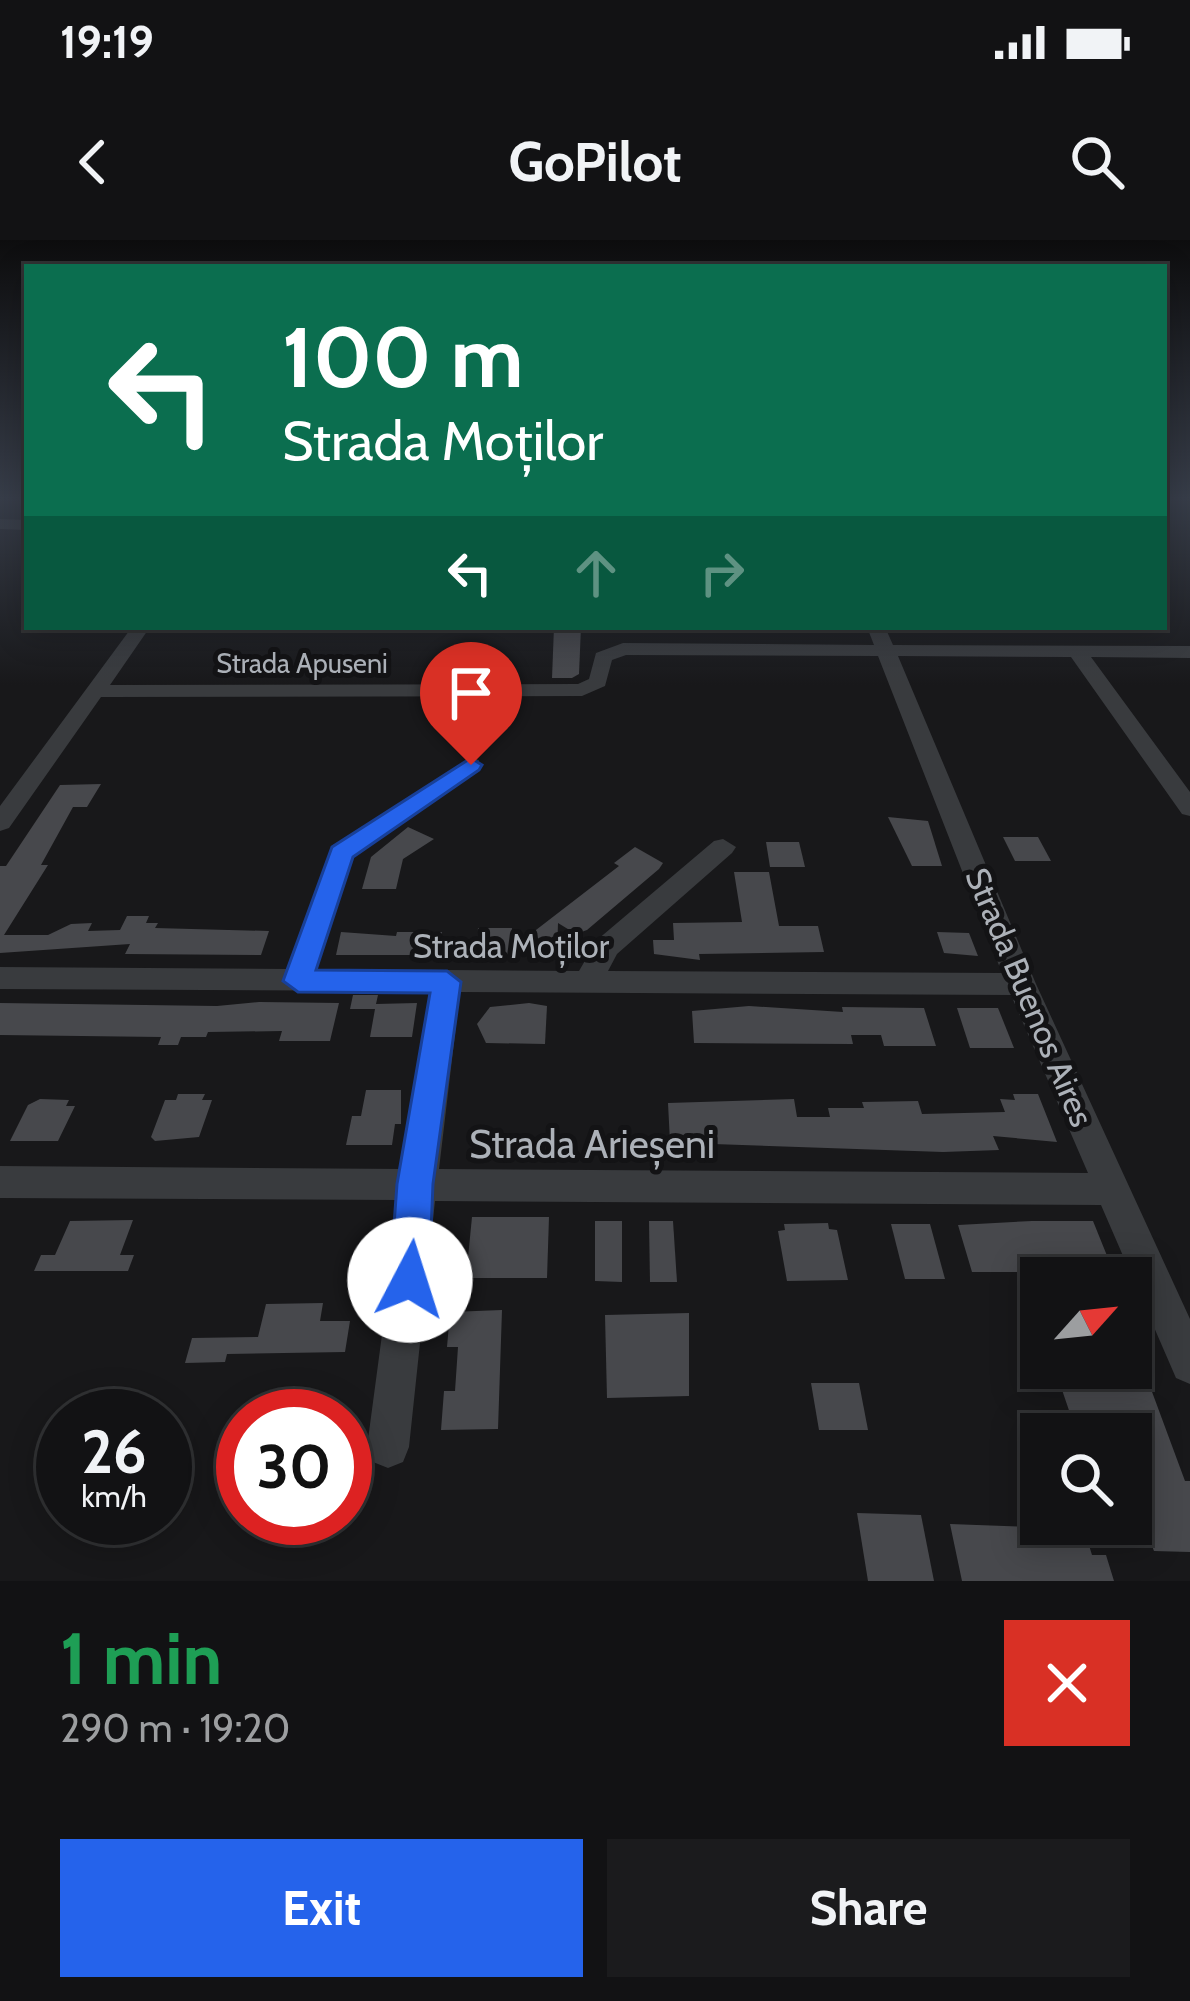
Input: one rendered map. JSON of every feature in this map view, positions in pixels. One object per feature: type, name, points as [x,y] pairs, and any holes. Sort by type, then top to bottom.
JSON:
[{"type":"street","points":[[0,823],[139,630]]},
{"type":"street","name":"Strada Buenos Aires","points":[[878,630],[1022,984],[1112,1189],[1179,1314],[1190,1364]]},
{"type":"street","name":"Strada Apuseni","points":[[95,691],[581,690],[598,682],[603,657],[623,649],[886,652]]},
{"type":"street","points":[[886,652],[1190,652]]},
{"type":"street","points":[[1077,652],[1190,809]]},
{"type":"street","points":[[298,981],[341,853],[471,765]]},
{"type":"street","points":[[587,982],[607,947],[723,847]]},
{"type":"street","name":"Strada Moților","points":[[0,978],[1022,984]]},
{"type":"street","points":[[388,1447],[415,1238],[415,1184],[447,982]]},
{"type":"street","name":"Strada Arieșeni","points":[[0,1182],[1112,1189]]},
{"type":"building","points":[[554,630],[581,630],[579,674],[552,678]]},
{"type":"building","points":[[101,784],[87,807],[73,807],[41,865],[48,865],[4,935],[48,935],[71,924],[92,923],[88,931],[120,930],[127,916],[149,916],[146,923],[158,923],[155,928],[269,931],[261,955],[125,954],[130,944],[0,953],[0,866],[6,866],[60,785]]},
{"type":"building","points":[[888,817],[928,821],[942,866],[912,866]]},
{"type":"building","points":[[408,827],[434,839],[403,859],[396,889],[362,889],[371,857]]},
{"type":"building","points":[[1003,837],[1038,837],[1051,861],[1015,861]]},
{"type":"building","points":[[766,842],[799,842],[805,867],[770,867]]},
{"type":"building","points":[[635,847],[663,863],[659,869],[587,930],[576,934],[558,923],[557,955],[475,954],[478,928],[512,928],[510,950],[619,866],[614,863]]},
{"type":"building","points":[[734,872],[769,872],[779,926],[818,926],[824,952],[699,954],[700,960],[654,954],[653,940],[674,940],[673,923],[742,922]]},
{"type":"building","points":[[341,932],[396,936],[397,932],[442,932],[439,955],[336,955]]},
{"type":"building","points":[[937,932],[969,933],[978,956],[944,953]]},
{"type":"building","points":[[353,995],[378,995],[376,1004],[417,1003],[412,1037],[370,1037],[375,1009],[350,1009]]},
{"type":"building","points":[[0,1003],[217,1006],[339,1003],[330,1041],[279,1041],[282,1031],[208,1032],[206,1037],[181,1037],[178,1045],[158,1045],[161,1037],[0,1035]]},
{"type":"building","points":[[547,1006],[545,1044],[486,1043],[477,1024],[490,1007]]},
{"type":"building","points":[[749,1006],[843,1012],[842,1007],[924,1008],[936,1046],[884,1046],[881,1035],[851,1035],[853,1044],[694,1043],[692,1011]]},
{"type":"building","points":[[957,1008],[998,1008],[1014,1048],[970,1048]]},
{"type":"building","points":[[366,1090],[401,1090],[401,1124],[395,1124],[392,1145],[346,1145],[352,1116],[361,1116]]},
{"type":"building","points":[[178,1094],[205,1094],[202,1100],[212,1100],[199,1137],[155,1141],[151,1137],[165,1100],[176,1100]]},
{"type":"building","points":[[1013,1094],[1038,1094],[1057,1142],[993,1136],[999,1150],[943,1152],[713,1144],[714,1149],[670,1142],[668,1103],[794,1099],[797,1117],[830,1117],[828,1108],[864,1108],[862,1102],[918,1101],[922,1114],[1005,1112],[1000,1099],[1015,1100]]},
{"type":"building","points":[[40,1099],[69,1100],[66,1106],[75,1106],[58,1141],[10,1141],[28,1105]]},
{"type":"building","points":[[472,1217],[549,1217],[547,1278],[466,1278]]},
{"type":"building","points":[[133,1220],[120,1255],[134,1255],[128,1271],[34,1271],[41,1255],[55,1255],[70,1221]]},
{"type":"building","points":[[595,1221],[622,1221],[622,1282],[595,1281]]},
{"type":"building","points":[[649,1221],[673,1221],[677,1282],[650,1282]]},
{"type":"building","points":[[1093,1221],[1108,1257],[1020,1257],[1020,1272],[972,1272],[958,1225]]},
{"type":"building","points":[[828,1223],[829,1229],[837,1230],[848,1280],[787,1281],[778,1231],[785,1230],[784,1224]]},
{"type":"building","points":[[891,1224],[930,1224],[945,1279],[905,1279]]},
{"type":"building","points":[[323,1303],[320,1321],[350,1321],[345,1352],[227,1354],[225,1362],[185,1363],[192,1338],[258,1337],[266,1304]]},
{"type":"building","points":[[502,1310],[498,1429],[441,1430],[444,1391],[455,1391],[458,1347],[447,1347],[450,1312]]},
{"type":"building","points":[[689,1313],[689,1396],[607,1398],[605,1315]]},
{"type":"building","points":[[811,1383],[859,1383],[868,1430],[819,1430]]},
{"type":"building","points":[[1062,1389],[1151,1389],[1185,1481],[1190,1481],[1190,1552],[1154,1551],[1152,1545],[1152,1413],[1070,1413]]},
{"type":"building","points":[[857,1513],[921,1515],[934,1581],[868,1581]]},
{"type":"building","points":[[950,1524],[1020,1527],[1020,1545],[1089,1545],[1092,1555],[1106,1555],[1114,1581],[962,1581]]},
{"type":"route","points":[[410,1280],[415,1184],[447,982],[298,981],[341,853],[471,765]]}]
